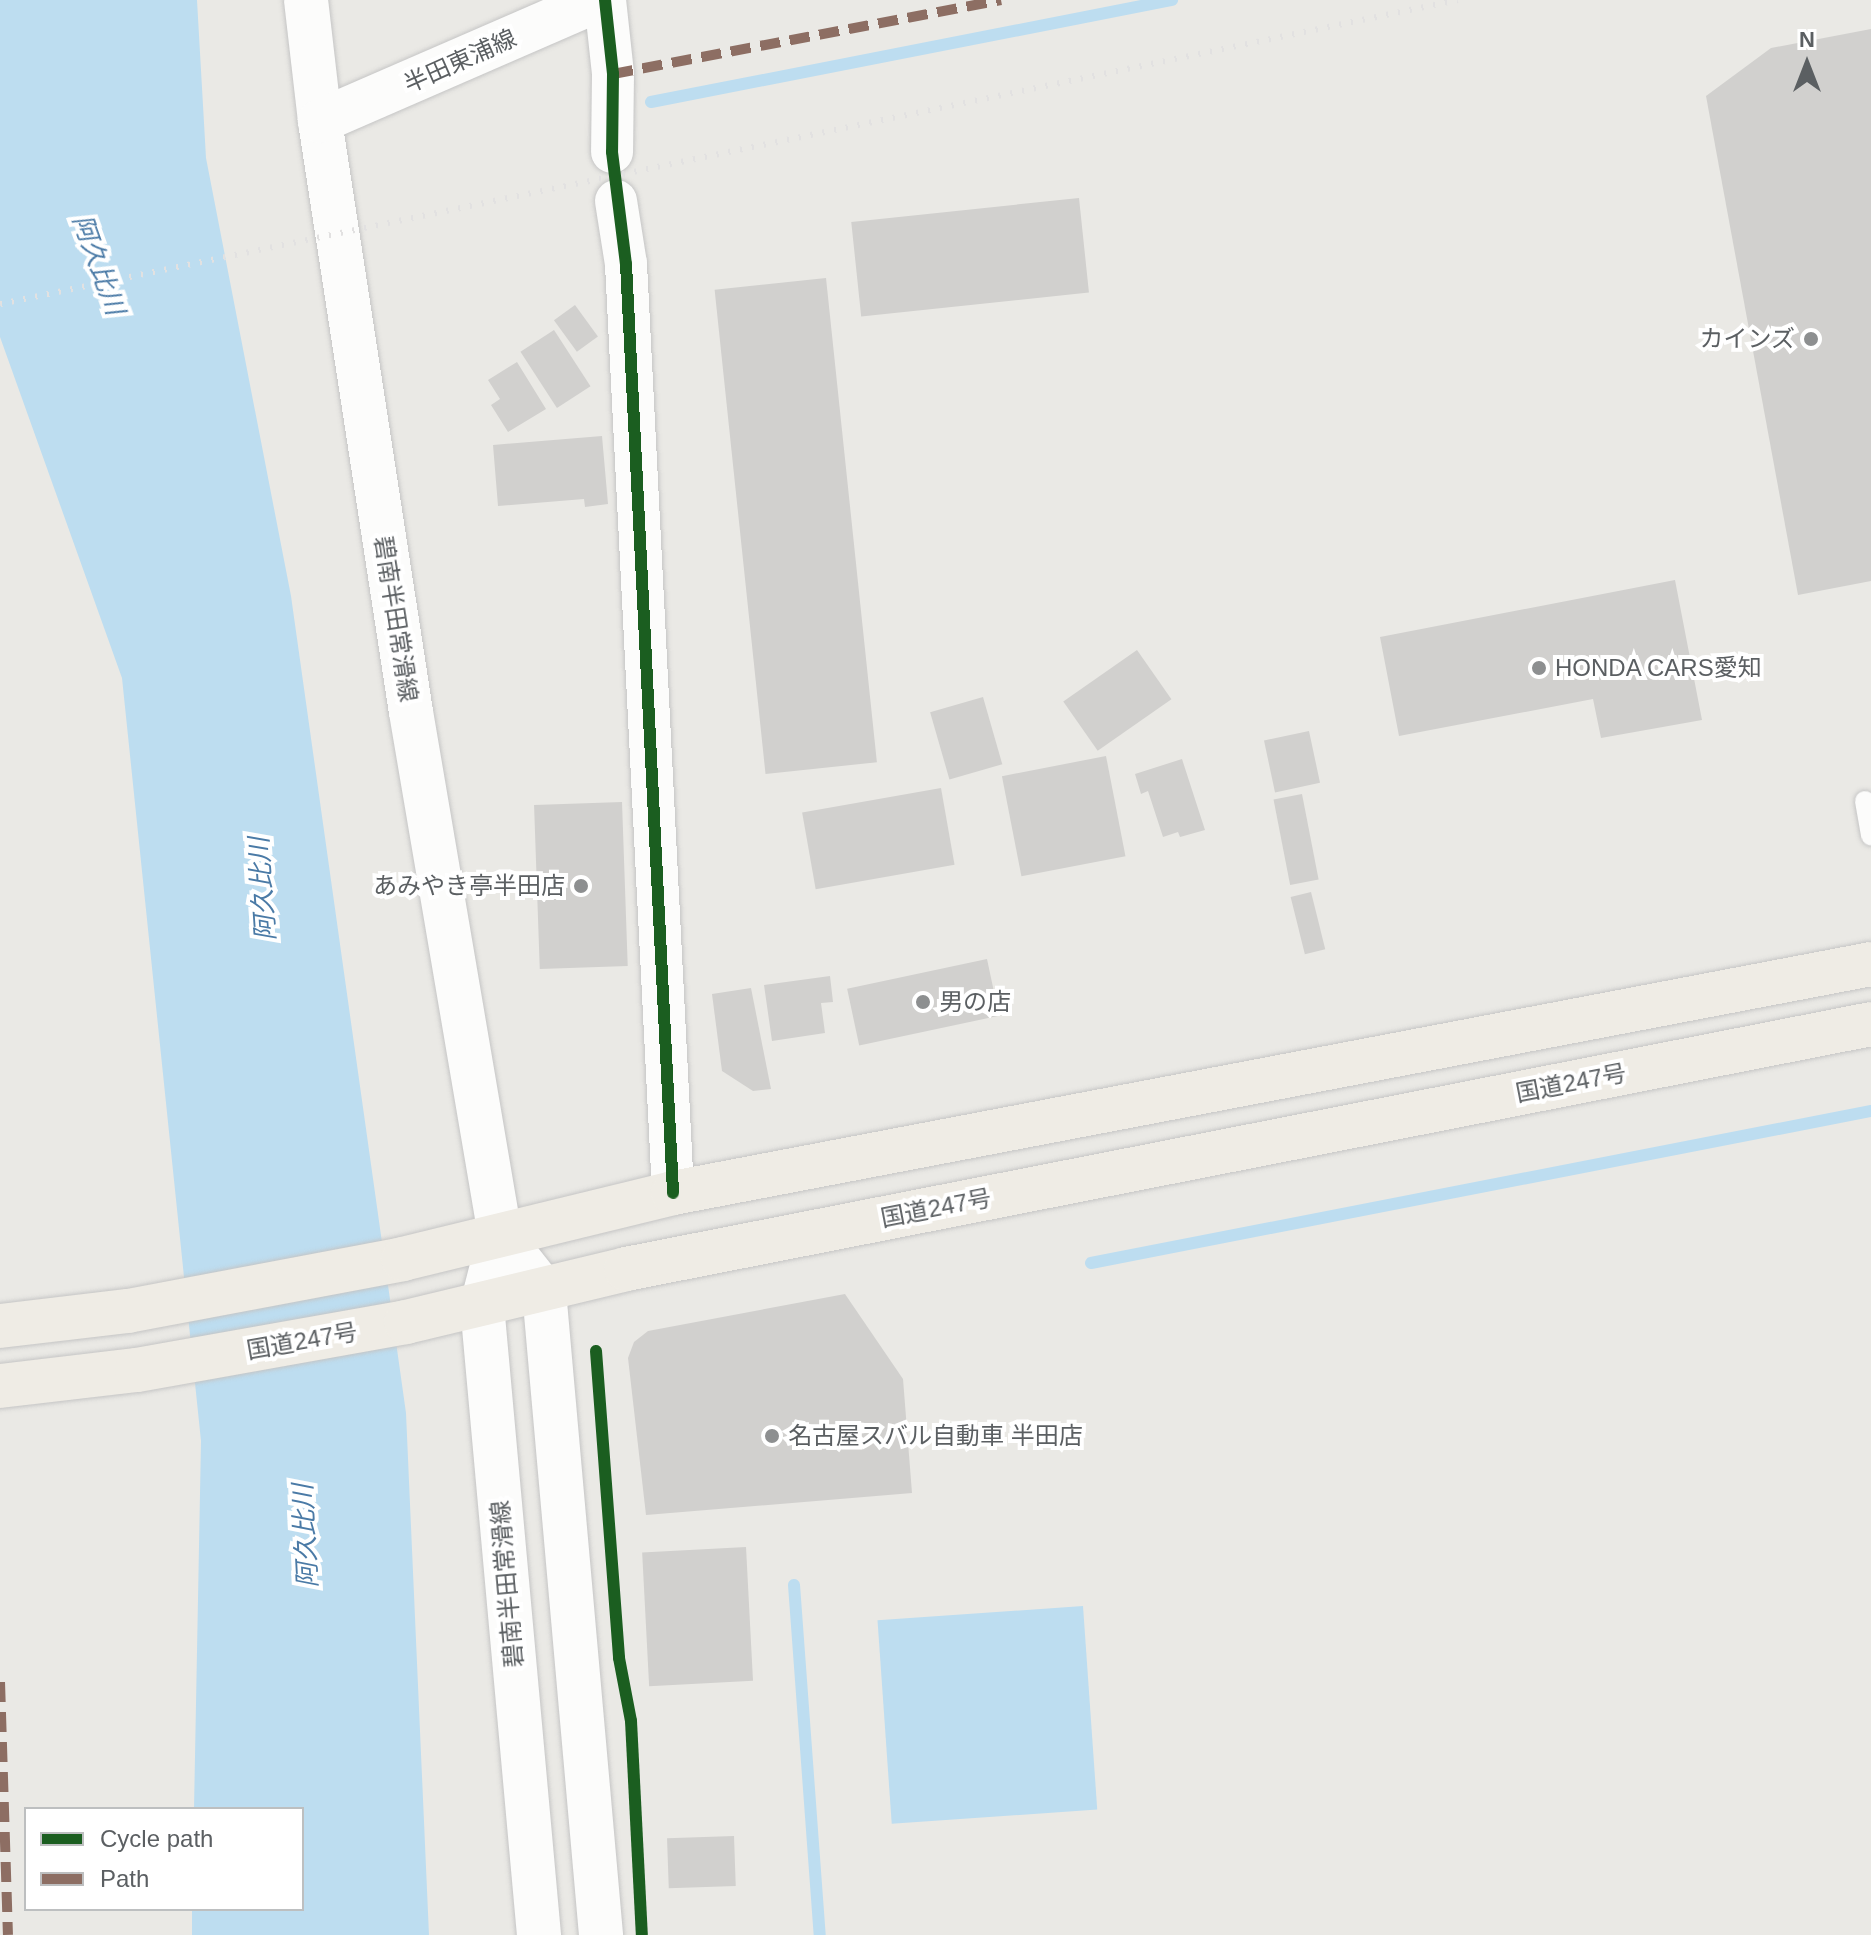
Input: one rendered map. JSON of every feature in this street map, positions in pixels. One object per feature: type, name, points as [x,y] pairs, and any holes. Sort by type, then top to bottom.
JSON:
[{"type":"highway","points":[[3,1326],[128,1311],[403,1259],[673,1193],[1871,964]]},
{"type":"highway","name":"国道247号","points":[[4,1386],[137,1370],[406,1322],[626,1269],[1871,1024]]},
{"type":"main road","name":"碧南半田常滑線","points":[[306,0],[320,121],[411,712],[500,1235],[482,1305],[539,1935]]},
{"type":"main road","name":"半田東浦線","points":[[320,121],[598,0]]},
{"type":"main road","name":"碧南半田常滑線","points":[[500,1235],[544,1291]]},
{"type":"main road","points":[[544,1291],[579,1663],[600,1732],[605,1814],[600,1934]]},
{"type":"street","points":[[605,0],[613,74],[612,152]]},
{"type":"street","points":[[616,201],[626,264],[673,1193]]},
{"type":"lane","points":[[1865,801],[1871,835]]},
{"type":"water","name":"阿久比川","points":[[0,0],[197,0],[206,158],[291,596],[406,1413],[429,1935],[192,1935],[192,1911],[304,1911],[304,1807],[194,1807],[201,1441],[122,678],[0,337]]},
{"type":"water","points":[[1083,1606],[1097,1810],[892,1824],[878,1620]]},
{"type":"building","name":"カインズ","points":[[1871,29],[1871,581],[1798,595],[1706,96],[1771,48]]},
{"type":"building","points":[[1079,198],[1089,292],[861,316],[851,222]]},
{"type":"building","points":[[826,278],[877,762],[766,774],[715,290]]},
{"type":"building","points":[[575,305],[598,337],[577,352],[554,320]]},
{"type":"building","points":[[554,330],[590,386],[557,408],[520,352]]},
{"type":"building","points":[[517,362],[546,409],[508,432],[491,405],[500,399],[488,380]]},
{"type":"building","points":[[602,436],[608,504],[585,507],[584,499],[498,506],[493,445]]},
{"type":"building","name":"HONDA CARS愛知","points":[[1675,580],[1702,720],[1601,738],[1593,699],[1399,736],[1380,637]]},
{"type":"building","points":[[1137,650],[1171,699],[1098,751],[1063,702]]},
{"type":"building","points":[[983,697],[1002,764],[949,779],[930,712]]},
{"type":"building","points":[[1309,731],[1320,783],[1275,792],[1264,741]]},
{"type":"building","points":[[1106,756],[1125,856],[1021,876],[1002,776]]},
{"type":"building","points":[[1182,759],[1205,830],[1180,837],[1178,832],[1163,837],[1148,791],[1141,794],[1135,774]]},
{"type":"building","points":[[941,788],[955,865],[816,889],[802,812]]},
{"type":"building","points":[[1302,794],[1319,879],[1290,885],[1274,800]]},
{"type":"building","name":"あみやき亭半田店","points":[[622,802],[628,966],[540,969],[534,805]]},
{"type":"building","points":[[1311,892],[1325,949],[1305,954],[1291,897]]},
{"type":"building","name":"男の店","points":[[987,959],[999,1016],[859,1045],[847,989]]},
{"type":"building","points":[[830,976],[833,1002],[821,1003],[825,1033],[772,1041],[764,985]]},
{"type":"building","points":[[751,988],[771,1089],[753,1091],[722,1071],[712,994]]},
{"type":"building","name":"名古屋スバル自動車 半田店","points":[[845,1294],[903,1379],[912,1493],[646,1515],[628,1358],[634,1342],[648,1331]]},
{"type":"building","points":[[746,1547],[753,1681],[649,1686],[642,1552]]},
{"type":"building","points":[[734,1836],[736,1886],[669,1888],[667,1838]]},
{"type":"waterway","points":[[651,102],[1172,0]]},
{"type":"waterway","points":[[1091,1263],[1871,1111]]},
{"type":"waterway","points":[[794,1585],[820,1935]]},
{"type":"railway","points":[[0,304],[1458,0]]},
{"type":"marked path","points":[[613,74],[1001,0]]},
{"type":"marked path","points":[[0,1682],[8,1935]]},
{"type":"cycle path","points":[[605,0],[613,74],[612,152],[626,264],[673,1193]]},
{"type":"cycle path","points":[[596,1351],[619,1658],[631,1721],[642,1935]]},
{"type":"place","name":"カインズ","points":[[1811,339]]},
{"type":"place","name":"HONDA CARS愛知","points":[[1539,668]]},
{"type":"place","name":"あみやき亭半田店","points":[[581,886]]},
{"type":"place","name":"男の店","points":[[923,1002]]},
{"type":"place","name":"名古屋スバル自動車 半田店","points":[[772,1436]]}]
